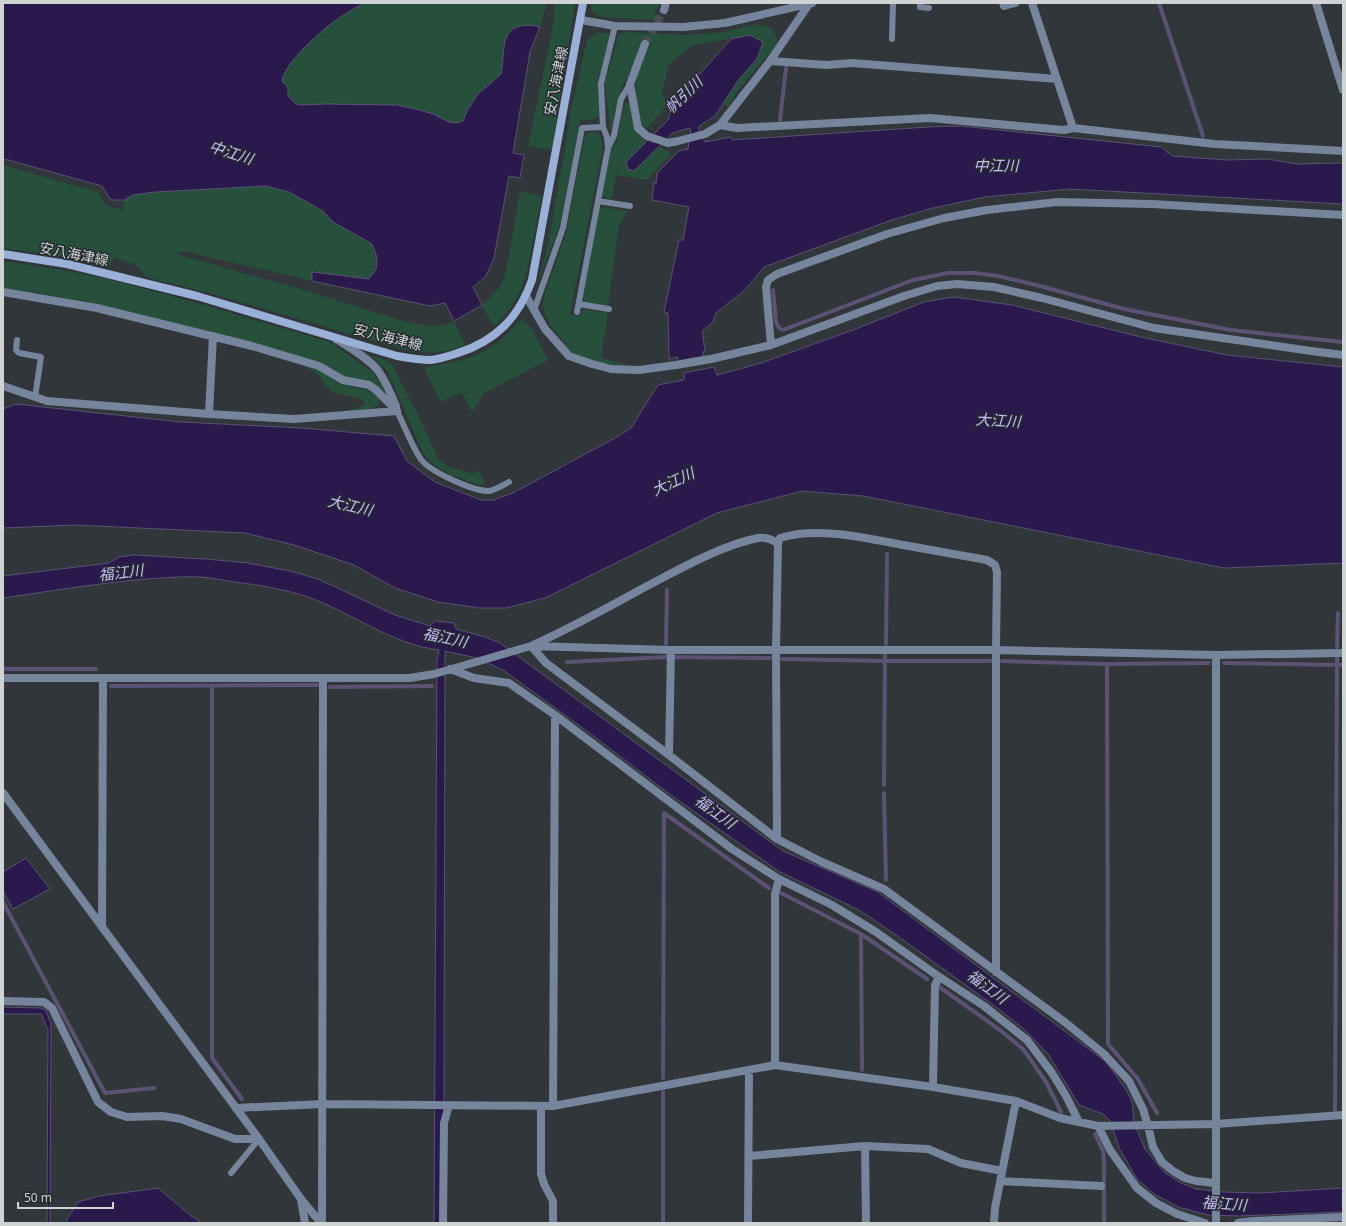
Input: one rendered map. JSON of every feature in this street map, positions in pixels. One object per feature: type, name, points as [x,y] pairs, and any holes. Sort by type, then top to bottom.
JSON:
[{"type":"main road","name":"安八海津線","points":[[3,254],[67,264],[197,296],[397,356],[432,360],[448,357],[477,346],[491,338],[508,322],[526,296],[536,261],[584,3]]},
{"type":"street","points":[[581,20],[615,26],[683,27],[725,23],[810,3]]},
{"type":"street","points":[[645,44],[630,84],[638,128],[647,136],[668,143],[705,134],[720,125],[770,61],[810,3]]},
{"type":"street","points":[[1003,3],[1004,6],[1014,3]]},
{"type":"street","points":[[1032,3],[1072,128]]},
{"type":"street","points":[[1316,3],[1343,90]]},
{"type":"street","points":[[770,61],[827,65],[852,64],[1057,79]]},
{"type":"street","points":[[720,125],[736,128],[930,118],[1064,130],[1072,128],[1215,144],[1343,152]]},
{"type":"street","points":[[771,345],[766,287],[768,280],[777,274],[887,234],[944,218],[987,210],[1057,202],[1152,204],[1343,215]]},
{"type":"street","points":[[526,296],[546,329],[569,356],[611,369],[639,370],[676,365],[711,359],[771,345],[904,296],[937,286],[957,284],[994,287],[1042,298],[1154,328],[1343,355]]},
{"type":"street","points":[[3,292],[98,308],[252,346],[319,366],[343,380],[369,385],[397,411]]},
{"type":"street","points":[[209,414],[213,336]]},
{"type":"street","points":[[332,336],[360,354],[378,370],[397,411]]},
{"type":"street","points":[[3,386],[47,401],[209,414],[294,419],[397,411]]},
{"type":"street","points":[[777,839],[776,650],[778,544],[780,538],[792,534],[828,533],[867,538],[987,560],[995,565],[997,572],[996,972]]},
{"type":"street","points":[[3,678],[410,678],[434,674],[531,646],[569,629],[685,566],[732,546],[760,538],[772,539],[778,544]]},
{"type":"street","points":[[531,646],[671,651],[996,650],[1216,655],[1343,653]]},
{"type":"street","points":[[531,646],[546,663],[669,755],[777,839],[822,862],[884,889],[1104,1054],[1129,1081],[1142,1108],[1153,1147],[1162,1162],[1185,1178],[1215,1186]]},
{"type":"street","points":[[669,755],[671,651]]},
{"type":"street","points":[[1216,655],[1216,1222]]},
{"type":"street","points":[[448,670],[474,678],[510,683],[555,715],[732,849],[779,879],[832,905],[876,932],[939,977],[984,1006],[1027,1040],[1052,1073],[1079,1122]]},
{"type":"street","points":[[102,927],[103,678]]},
{"type":"street","points":[[322,1223],[323,678]]},
{"type":"street","points":[[553,1106],[555,715]]},
{"type":"street","points":[[3,793],[259,1139],[301,1199],[322,1223]]},
{"type":"street","points":[[775,1065],[775,894],[779,879]]},
{"type":"street","points":[[933,1087],[934,985],[939,977]]},
{"type":"street","points":[[3,1001],[44,1002],[52,1008],[98,1102],[111,1112],[127,1117],[162,1116],[181,1120],[235,1139],[259,1139]]},
{"type":"street","points":[[236,1108],[323,1104],[553,1106],[775,1065],[933,1087],[1016,1102],[1060,1118],[1100,1126],[1216,1124],[1343,1115]]},
{"type":"street","points":[[748,1223],[749,1070]]},
{"type":"street","points":[[994,1223],[1000,1180],[1016,1102]]},
{"type":"street","points":[[443,1223],[444,1123],[448,1105]]},
{"type":"street","points":[[541,1106],[541,1174],[544,1184],[553,1201],[553,1223]]},
{"type":"street","points":[[1100,1126],[1110,1150],[1137,1188],[1156,1203],[1177,1214],[1205,1223]]},
{"type":"street","points":[[749,1156],[865,1146],[928,1149],[961,1163],[1002,1171]]},
{"type":"street","points":[[865,1146],[866,1223]]},
{"type":"street","points":[[1000,1180],[1101,1186]]},
{"type":"street","points":[[301,1199],[305,1223]]},
{"type":"street","points":[[1238,1223],[1253,1221],[1343,1218]]},
{"type":"lane","points":[[892,39],[893,3]]},
{"type":"lane","points":[[920,3],[920,6],[929,8]]},
{"type":"lane","points":[[577,312],[608,148],[607,136],[603,126],[601,84],[615,26]]},
{"type":"lane","points":[[608,148],[614,136],[621,99],[630,84]]},
{"type":"lane","points":[[534,310],[563,228],[582,128],[603,126]]},
{"type":"lane","points":[[598,200],[630,206]]},
{"type":"lane","points":[[579,304],[609,309]]},
{"type":"lane","points":[[17,340],[16,350],[19,353],[41,357],[35,397]]},
{"type":"lane","points":[[397,411],[420,458],[432,470],[473,488],[487,491],[510,482]]},
{"type":"lane","points":[[231,1173],[259,1139]]},
{"type":"green space","points":[[364,3],[547,3],[540,27],[524,26],[509,32],[501,74],[478,94],[467,111],[463,121],[457,123],[449,122],[433,114],[341,105],[296,105],[284,87],[282,81],[287,68],[300,52],[323,30]]},
{"type":"green space","points":[[554,3],[575,3],[552,150],[528,146],[553,26]]},
{"type":"green space","points":[[591,3],[661,3],[654,12],[658,20],[602,17],[592,11]]},
{"type":"green space","points":[[757,24],[766,26],[774,32],[777,39],[777,44],[737,92],[728,107],[723,103],[739,79],[757,59],[763,42],[750,35],[691,46],[669,65],[662,93],[667,105],[648,128],[642,126],[635,90],[637,73],[651,43],[641,42],[641,48],[621,90],[611,134],[605,83],[618,37],[623,32],[687,35],[723,32]]},
{"type":"green space","points":[[600,32],[611,34],[599,83],[601,117],[589,120],[580,120],[561,222],[538,284],[549,240],[572,106],[587,40]]},
{"type":"green space","points":[[627,102],[631,105],[635,130],[646,142],[626,162],[634,171],[659,146],[671,154],[647,180],[616,175],[612,199],[601,197],[609,153],[617,141],[623,108]]},
{"type":"green space","points":[[595,132],[600,135],[603,147],[570,315],[578,316],[583,309],[608,313],[601,356],[604,359],[627,365],[626,367],[593,362],[571,352],[551,326],[543,306],[544,296],[566,233],[584,140],[586,134]]},
{"type":"green space","points":[[3,165],[98,192],[106,205],[122,210],[124,207],[124,200],[133,195],[155,192],[266,186],[289,192],[323,211],[333,222],[372,244],[377,257],[376,269],[369,279],[312,272],[312,281],[182,251],[176,254],[314,293],[406,322],[429,326],[445,325],[454,321],[465,345],[442,352],[404,350],[224,297],[146,277],[138,266],[114,257],[109,267],[65,257],[3,248]]},
{"type":"green space","points":[[520,191],[542,196],[527,271],[521,290],[513,304],[494,327],[482,305],[498,289],[504,279]]},
{"type":"green space","points":[[603,207],[628,211],[619,225],[608,305],[585,303],[583,297],[598,211]]},
{"type":"green space","points":[[3,261],[68,271],[112,280],[330,342],[372,372],[380,382],[385,393],[252,343],[97,304],[37,293],[3,289]]},
{"type":"green space","points":[[520,320],[526,322],[533,331],[548,360],[484,393],[472,412],[462,392],[440,402],[425,370],[426,367],[455,362],[479,354],[499,341]]},
{"type":"green space","points":[[370,355],[391,363],[439,460],[449,467],[473,474],[479,470],[485,483],[480,485],[456,477],[442,470],[429,460],[423,453],[388,372]]},
{"type":"green space","points":[[307,366],[349,386],[372,392],[380,400],[379,404],[368,411],[351,412],[350,410],[365,405],[363,400],[332,392],[320,376],[306,367]]},
{"type":"water","name":"中江川","points":[[3,3],[364,3],[328,26],[300,52],[288,68],[282,82],[288,87],[288,96],[296,104],[301,105],[396,105],[433,114],[449,122],[457,123],[463,121],[467,111],[478,94],[501,74],[505,42],[510,32],[515,28],[524,25],[540,27],[530,52],[513,153],[524,155],[520,178],[509,176],[494,258],[486,276],[473,287],[482,305],[454,321],[445,303],[430,306],[312,281],[312,272],[369,279],[376,269],[377,257],[372,244],[333,222],[323,211],[289,192],[266,186],[155,192],[133,195],[124,200],[111,200],[102,186],[3,159]]},
{"type":"water","name":"帆引川","points":[[750,35],[763,42],[757,59],[739,79],[715,116],[698,127],[700,131],[691,135],[690,128],[673,133],[634,171],[628,169],[626,162],[668,120],[674,103],[731,39]]},
{"type":"water","name":"中江川","points":[[961,126],[1161,147],[1172,156],[1227,160],[1268,159],[1296,164],[1343,163],[1343,204],[1070,189],[985,197],[929,209],[889,221],[764,267],[745,290],[716,313],[713,322],[702,331],[705,350],[703,352],[704,356],[678,361],[677,357],[669,359],[668,313],[664,312],[679,240],[683,240],[689,207],[652,200],[657,173],[679,151],[688,149],[689,141],[703,138],[705,142],[731,137],[732,140]]},
{"type":"water","name":"大江川","points":[[954,297],[1012,305],[1141,337],[1227,355],[1343,367],[1343,563],[1224,568],[863,496],[802,491],[717,513],[545,598],[506,608],[480,608],[438,602],[395,588],[354,565],[294,545],[245,533],[76,525],[3,528],[3,409],[16,404],[181,422],[301,428],[394,436],[407,461],[435,482],[481,500],[493,500],[513,493],[631,428],[658,385],[684,380],[684,373],[714,367],[717,375],[761,363],[853,330],[924,302]]},
{"type":"water","name":"福江川","points":[[134,555],[248,563],[290,571],[318,579],[395,615],[430,626],[435,621],[454,623],[456,629],[500,643],[783,851],[878,892],[1106,1062],[1125,1088],[1132,1101],[1134,1122],[1145,1149],[1164,1172],[1181,1183],[1196,1189],[1223,1192],[1261,1193],[1343,1188],[1343,1212],[1240,1216],[1208,1215],[1178,1207],[1154,1194],[1137,1179],[1119,1148],[1111,1122],[1103,1114],[1079,1105],[1048,1054],[1025,1030],[996,1007],[859,910],[780,872],[675,798],[503,670],[477,658],[445,651],[444,1110],[441,1223],[434,1223],[437,661],[439,650],[421,647],[388,635],[325,604],[299,594],[262,586],[205,577],[147,579],[75,587],[3,598],[3,576],[109,563],[119,557]]},
{"type":"water","points":[[26,858],[50,889],[13,909],[3,891],[3,872]]},
{"type":"water","points":[[3,1007],[41,1008],[46,1011],[51,1023],[50,1223],[47,1223],[48,1030],[41,1014],[3,1014]]},
{"type":"water","points":[[158,1188],[191,1216],[202,1223],[66,1223],[78,1202],[99,1196]]},
{"type":"waterway","points":[[1159,3],[1203,136]]},
{"type":"waterway","points":[[780,120],[786,68]]},
{"type":"waterway","points":[[773,290],[776,322],[779,328],[783,330],[913,280],[948,273],[975,273],[998,276],[1040,286],[1124,309],[1231,330],[1343,342]]},
{"type":"waterway","points":[[886,644],[887,554]]},
{"type":"waterway","points":[[666,644],[667,590]]},
{"type":"waterway","points":[[1337,647],[1338,613]]},
{"type":"waterway","points":[[884,785],[885,655]]},
{"type":"waterway","points":[[567,662],[666,657],[770,658]]},
{"type":"waterway","points":[[1335,1111],[1337,658]]},
{"type":"waterway","points":[[782,659],[991,661]]},
{"type":"waterway","points":[[1002,661],[1107,664],[1209,663]]},
{"type":"waterway","points":[[1224,663],[1343,665]]},
{"type":"waterway","points":[[1107,664],[1108,1044],[1138,1079],[1157,1113]]},
{"type":"waterway","points":[[3,669],[96,669]]},
{"type":"waterway","points":[[111,686],[317,685]]},
{"type":"waterway","points":[[212,686],[212,1058],[242,1099]]},
{"type":"waterway","points":[[330,687],[432,686]]},
{"type":"waterway","points":[[884,793],[886,880]]},
{"type":"waterway","points":[[664,813],[769,888]]},
{"type":"waterway","points":[[663,1078],[664,813]]},
{"type":"waterway","points":[[779,892],[861,934],[927,979]]},
{"type":"waterway","points":[[3,902],[105,1093],[154,1088]]},
{"type":"waterway","points":[[861,934],[862,1070]]},
{"type":"waterway","points":[[938,986],[1000,1030],[1023,1049],[1046,1082],[1061,1112]]},
{"type":"waterway","points":[[663,1092],[663,1223]]},
{"type":"waterway","points":[[1095,1134],[1103,1151],[1104,1160],[1104,1223]]},
{"type":"tunnel","points":[[645,44],[664,10]]}]
